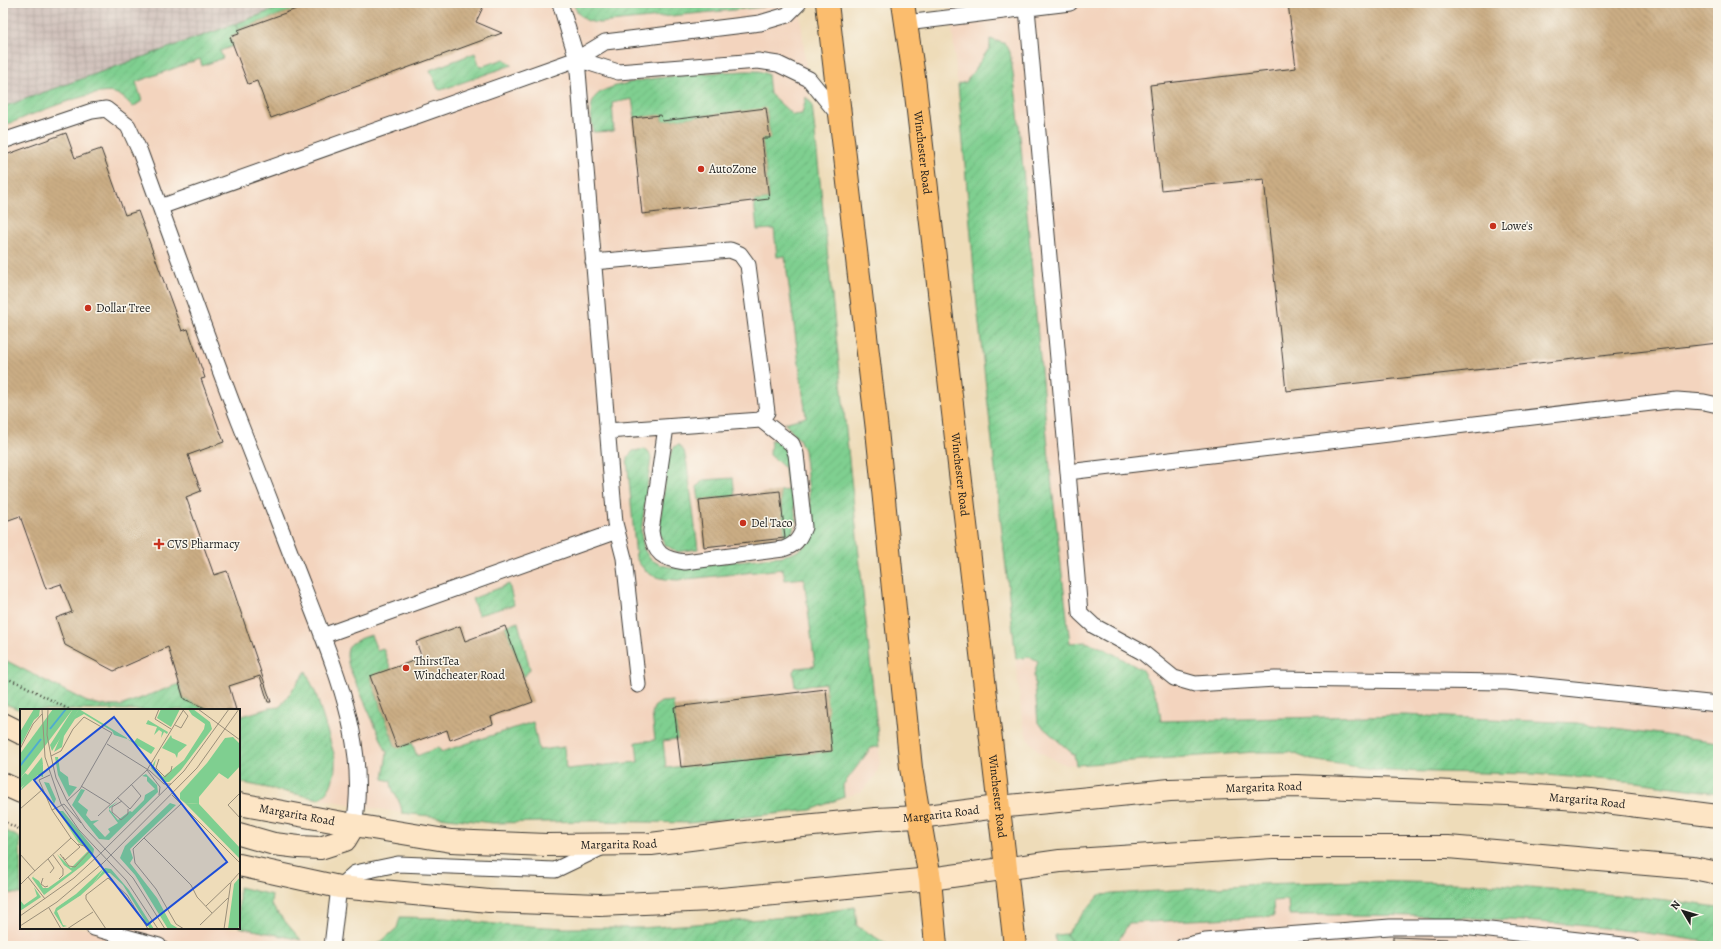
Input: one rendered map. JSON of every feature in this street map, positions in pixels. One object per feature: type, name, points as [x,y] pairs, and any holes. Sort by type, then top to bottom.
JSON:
[{"type":"main road","points":[[827,3],[877,430],[911,768],[930,878],[936,946]]},
{"type":"main road","name":"Winchester Road","points":[[904,13],[1016,946]]},
{"type":"main road","points":[[3,724],[20,732]]},
{"type":"main road","points":[[3,784],[20,792]]},
{"type":"main road","name":"Margarita Road","points":[[240,804],[354,826],[451,841],[547,845],[651,844],[768,829],[919,816],[998,806],[1170,790],[1296,786],[1508,794],[1590,800],[1718,816]]},
{"type":"main road","points":[[240,834],[274,844],[320,848],[345,840],[354,826]]},
{"type":"main road","points":[[240,865],[338,887],[489,901],[598,905],[711,900],[930,878],[1060,861],[1272,847],[1448,847],[1693,868],[1718,873]]},
{"type":"main road","points":[[1693,868],[1718,867]]},
{"type":"lane","points":[[560,3],[577,59],[607,431],[617,531],[624,558],[638,685]]},
{"type":"lane","points":[[160,207],[577,59],[605,42],[760,23],[787,15],[799,3]]},
{"type":"lane","points":[[904,13],[1027,8],[1070,3]]},
{"type":"lane","points":[[1027,8],[1080,613],[1094,626],[1142,652],[1174,678],[1194,684],[1275,679],[1506,682],[1718,704]]},
{"type":"lane","points":[[577,59],[618,72],[758,61],[778,64],[809,79],[840,117]]},
{"type":"lane","points":[[3,141],[92,111],[106,109],[128,126],[322,636],[349,714],[356,748],[358,794],[354,826]]},
{"type":"lane","points":[[593,262],[730,250],[740,254],[748,265],[767,412],[761,420]]},
{"type":"lane","points":[[1068,472],[1677,400],[1704,402],[1718,405]]},
{"type":"lane","points":[[607,431],[761,420],[792,444],[796,454],[804,527],[800,537],[794,545],[783,549],[686,562],[670,560],[660,554],[653,544],[650,531],[666,427]]},
{"type":"lane","points":[[322,636],[617,531]]},
{"type":"lane","points":[[332,946],[338,887],[354,873],[398,864],[555,870],[608,844]]},
{"type":"lane","points":[[1183,946],[1205,941],[1390,927],[1462,927],[1632,946]]},
{"type":"lane","points":[[96,929],[119,940],[159,946]]},
{"type":"path","points":[[3,677],[21,684],[68,709]]},
{"type":"path","points":[[3,821],[20,830]]},
{"type":"shaded area","points":[[3,3],[292,3],[3,107]]},
{"type":"shaded area","points":[[292,3],[799,3],[878,723],[880,765],[874,778],[861,792],[811,810],[690,823],[595,821],[493,823],[402,813],[297,795],[240,782],[240,709],[20,710],[3,703],[3,107]]},
{"type":"shaded area","points":[[950,3],[1718,3],[1718,793],[1636,782],[1532,774],[1386,771],[1311,760],[1290,752],[1255,752],[1066,765],[1039,752],[1027,738],[1022,718],[977,306]]},
{"type":"shaded area","points":[[3,829],[20,838],[20,929],[240,929],[240,887],[272,895],[271,905],[301,940],[334,946],[3,946]]},
{"type":"shaded area","points":[[1360,881],[1497,884],[1658,899],[1718,907],[1718,946],[1056,946],[1055,935],[1066,934],[1099,895],[1259,884]]},
{"type":"green space","points":[[292,3],[313,3],[238,30],[235,24]]},
{"type":"green space","points":[[573,3],[763,3],[764,7],[599,23],[582,18]]},
{"type":"green space","points":[[235,24],[239,34],[230,37],[233,46],[220,51],[223,58],[202,66],[200,59],[136,82],[142,101],[133,107],[120,95],[114,93],[104,93],[59,104],[3,126],[3,107]]},
{"type":"green space","points":[[990,39],[1006,44],[1010,52],[1017,102],[1050,469],[1070,643],[1086,642],[1105,649],[1142,670],[1158,699],[1161,721],[1404,715],[1578,723],[1718,742],[1718,793],[1636,782],[1532,774],[1386,771],[1311,760],[1290,752],[1255,752],[1076,765],[1074,755],[1038,723],[1034,675],[1038,661],[1030,657],[1016,659],[977,306],[958,84],[966,82],[990,47]]},
{"type":"green space","points":[[475,53],[480,67],[504,59],[512,65],[441,90],[438,89],[430,70]]},
{"type":"green space","points":[[759,71],[768,74],[770,94],[793,115],[802,114],[806,97],[812,104],[879,747],[871,748],[843,785],[844,797],[811,810],[690,823],[595,821],[493,823],[402,813],[400,804],[391,785],[391,781],[383,779],[387,753],[349,667],[347,659],[347,653],[350,645],[371,635],[377,650],[383,648],[391,669],[370,677],[396,748],[412,743],[417,756],[439,747],[441,752],[533,722],[539,750],[564,747],[566,769],[638,762],[636,742],[655,740],[652,714],[654,707],[661,702],[673,701],[678,739],[663,741],[666,768],[831,751],[825,683],[795,687],[793,671],[796,668],[815,666],[804,578],[785,580],[783,569],[678,580],[664,579],[653,576],[649,573],[636,558],[627,458],[633,451],[645,449],[651,458],[641,533],[644,549],[650,559],[661,565],[676,568],[782,556],[800,550],[804,547],[809,539],[813,526],[804,450],[799,439],[784,423],[806,417],[785,256],[777,257],[774,229],[757,230],[754,201],[769,199],[762,138],[770,137],[766,109],[662,121],[661,115],[635,118],[632,99],[612,103],[614,131],[593,132],[591,114],[593,101],[595,97],[604,90],[642,80],[691,74]]},
{"type":"green space","points":[[771,440],[781,444],[788,453],[796,520],[792,533],[785,538],[780,491],[788,490],[785,468],[770,455]]},
{"type":"green space","points":[[679,445],[684,451],[687,464],[698,549],[678,552],[665,545],[659,533],[667,461],[675,446]]},
{"type":"green space","points":[[733,478],[735,496],[699,500],[697,487],[703,480]]},
{"type":"green space","points":[[509,584],[514,605],[478,615],[472,599]]},
{"type":"green space","points":[[518,622],[530,669],[524,677],[505,626]]},
{"type":"green space","points":[[3,659],[87,702],[107,706],[120,706],[179,684],[184,699],[208,709],[20,710],[3,703]]},
{"type":"green space","points":[[306,671],[316,694],[335,757],[333,780],[328,791],[319,799],[240,782],[240,717],[269,708],[280,707]]},
{"type":"green space","points":[[3,829],[20,838],[20,894],[3,893]]},
{"type":"green space","points":[[1360,881],[1497,884],[1658,899],[1718,907],[1718,944],[1611,929],[1504,920],[1451,917],[1289,915],[1288,900],[1273,901],[1274,916],[1129,923],[1115,946],[1075,946],[1066,934],[1099,895],[1259,884]]},
{"type":"green space","points":[[240,887],[272,895],[271,905],[301,940],[240,927]]},
{"type":"green space","points":[[855,907],[857,926],[890,946],[376,946],[397,928],[400,917],[445,918],[495,924],[564,928],[641,928],[801,916]]},
{"type":"green space","points":[[1066,934],[1075,946],[1056,946],[1055,935]]},
{"type":"building","points":[[313,3],[485,3],[476,22],[502,33],[271,118],[257,81],[248,84],[230,37],[239,34],[238,30]]},
{"type":"building","name":"Lowe's","points":[[1288,3],[1718,3],[1718,343],[1286,391],[1264,179],[1161,190],[1150,85],[1296,68]]},
{"type":"building","name":"AutoZone","points":[[766,108],[770,138],[762,138],[769,199],[642,214],[632,118],[661,115],[662,121]]},
{"type":"building","name":"Dollar Tree","points":[[66,133],[75,158],[101,149],[125,215],[138,211],[182,331],[188,329],[205,378],[201,379],[224,442],[188,455],[201,491],[186,497],[214,575],[227,571],[271,702],[268,702],[260,676],[229,686],[236,709],[208,709],[184,699],[168,647],[114,671],[65,645],[56,618],[72,612],[61,584],[46,589],[20,516],[3,522],[3,156]]},
{"type":"building","name":"Del Taco","points":[[780,491],[785,538],[704,547],[699,500]]},
{"type":"building","points":[[460,626],[465,641],[505,626],[533,702],[491,717],[493,724],[450,740],[447,730],[397,748],[370,676],[422,658],[416,642]]},
{"type":"building","points":[[826,689],[832,751],[681,767],[674,707]]},
{"type":"building","points":[[1393,937],[1448,939],[1447,946],[1393,946]]},
{"type":"place","name":"AutoZone","points":[[701,169]]},
{"type":"place","name":"Lowe's","points":[[1493,226]]},
{"type":"place","name":"Dollar Tree","points":[[88,308]]},
{"type":"place","name":"Del Taco","points":[[743,523]]},
{"type":"place","name":"CVS Pharmacy","points":[[159,544]]},
{"type":"place","name":"ThirstTea Windcheater Road","points":[[406,668]]}]
